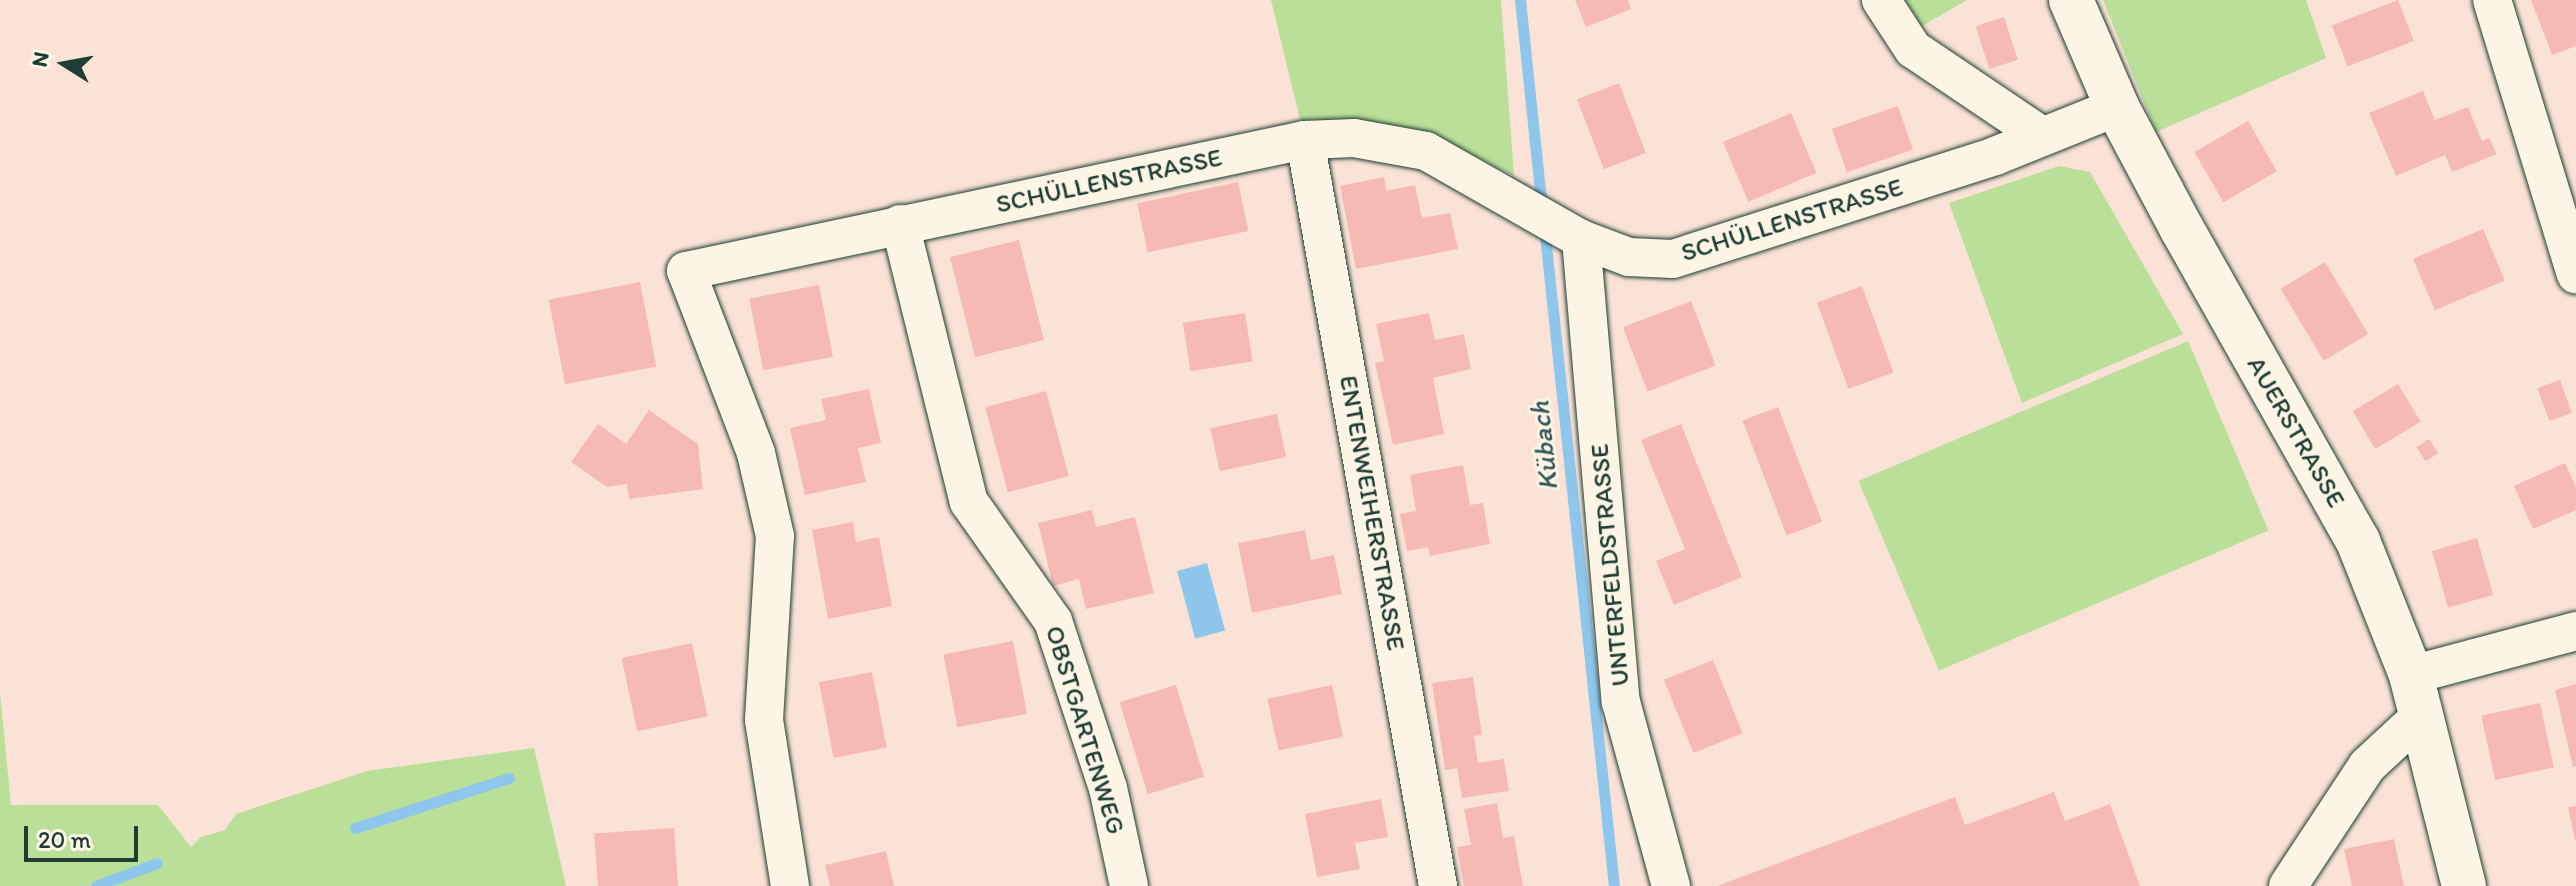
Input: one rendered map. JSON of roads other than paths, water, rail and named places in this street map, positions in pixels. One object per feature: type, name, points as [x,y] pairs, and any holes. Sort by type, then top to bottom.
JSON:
[{"type":"main road","name":"AUERSTRASSE","points":[[2071,0],[2117,107],[2358,541],[2417,695],[2464,886]]},
{"type":"street","points":[[1881,0],[1913,49],[2039,134]]},
{"type":"street","points":[[2492,0],[2564,195],[2576,274]]},
{"type":"street","name":"SCHÜLLENSTRASSE","points":[[790,886],[764,720],[775,536],[756,453],[686,271],[1305,140],[1354,138],[1426,151],[1574,235],[1629,257],[1673,259],[1995,156],[2039,134],[2117,107]]},
{"type":"street","name":"ENTENWEIHERSTRASSE","points":[[1305,140],[1438,886]]},
{"type":"street","name":"OBSTGARTENWEG","points":[[900,224],[969,502],[1053,621],[1108,788],[1129,886]]},
{"type":"street","name":"UNTERFELDSTRASSE","points":[[1574,235],[1621,702],[1671,886]]},
{"type":"street","points":[[2288,886],[2417,695],[2576,631]]},
{"type":"water","points":[[1207,563],[1225,631],[1195,639],[1177,571]]},
{"type":"waterway","name":"Kübach","points":[[1520,0],[1542,209]]},
{"type":"waterway","name":"Kübach","points":[[1544,226],[1614,886]]},
{"type":"waterway","points":[[355,828],[509,778]]},
{"type":"waterway","points":[[96,886],[157,863]]}]
